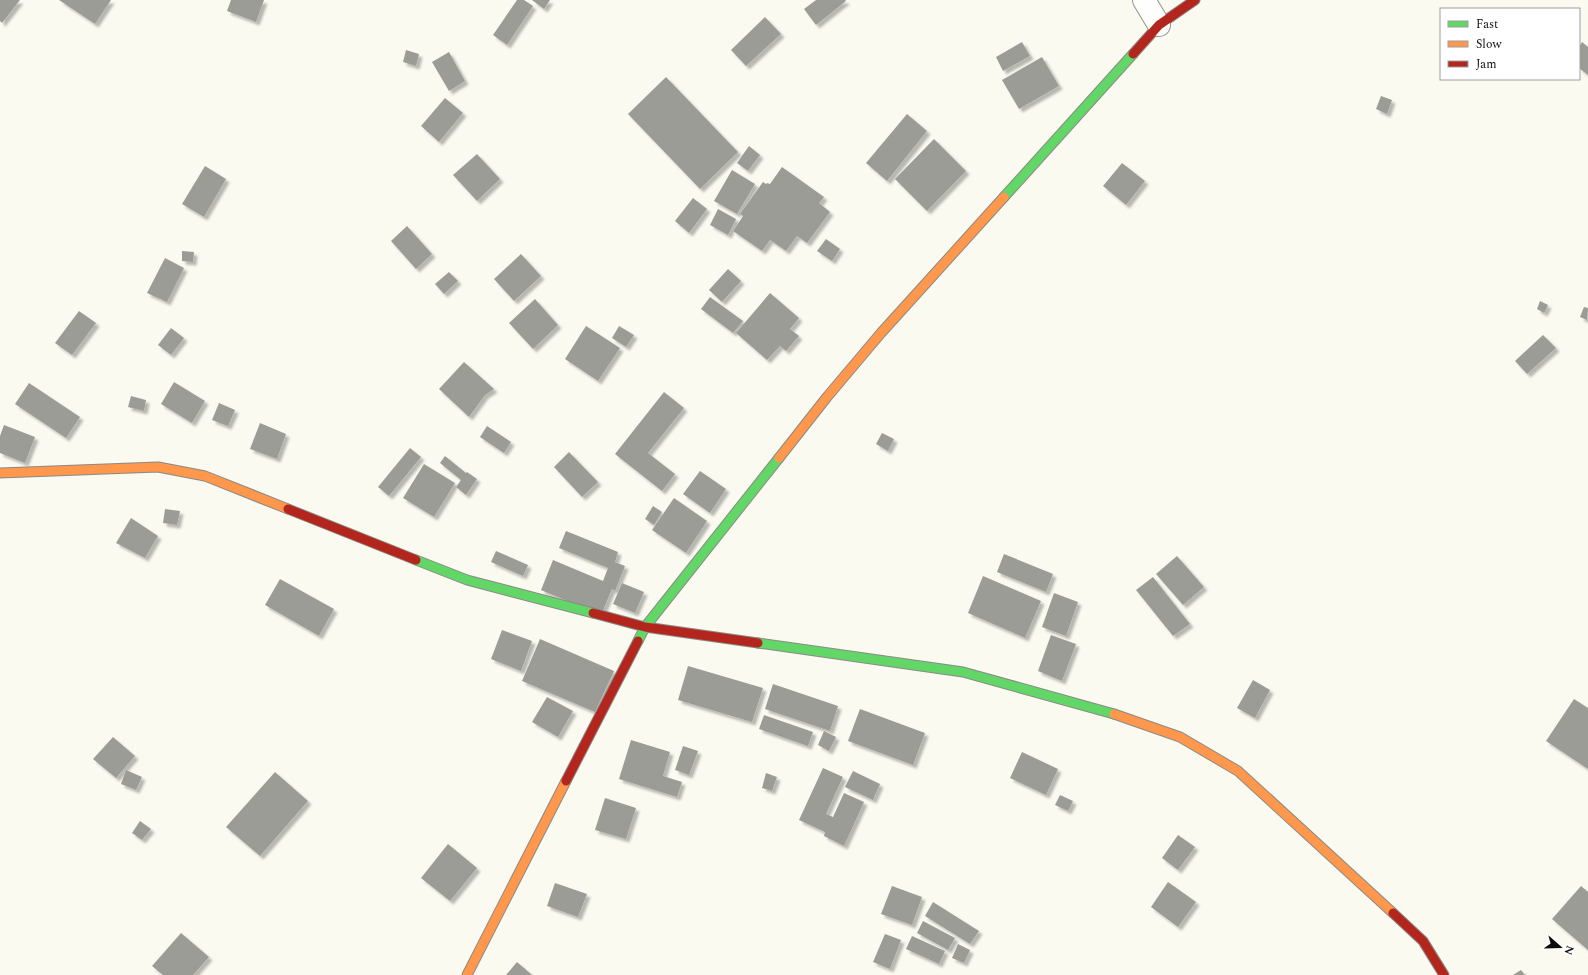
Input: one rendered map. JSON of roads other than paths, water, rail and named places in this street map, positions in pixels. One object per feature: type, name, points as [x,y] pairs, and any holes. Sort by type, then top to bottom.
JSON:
[{"type":"street","points":[[1144,0],[1160,25]]},
{"type":"street","points":[[467,975],[645,627],[827,397],[881,333],[1160,25],[1195,0]]},
{"type":"street","points":[[0,473],[158,467],[205,476],[467,580],[645,627],[963,672],[1114,714],[1180,737],[1238,771],[1423,941],[1444,975]]}]
